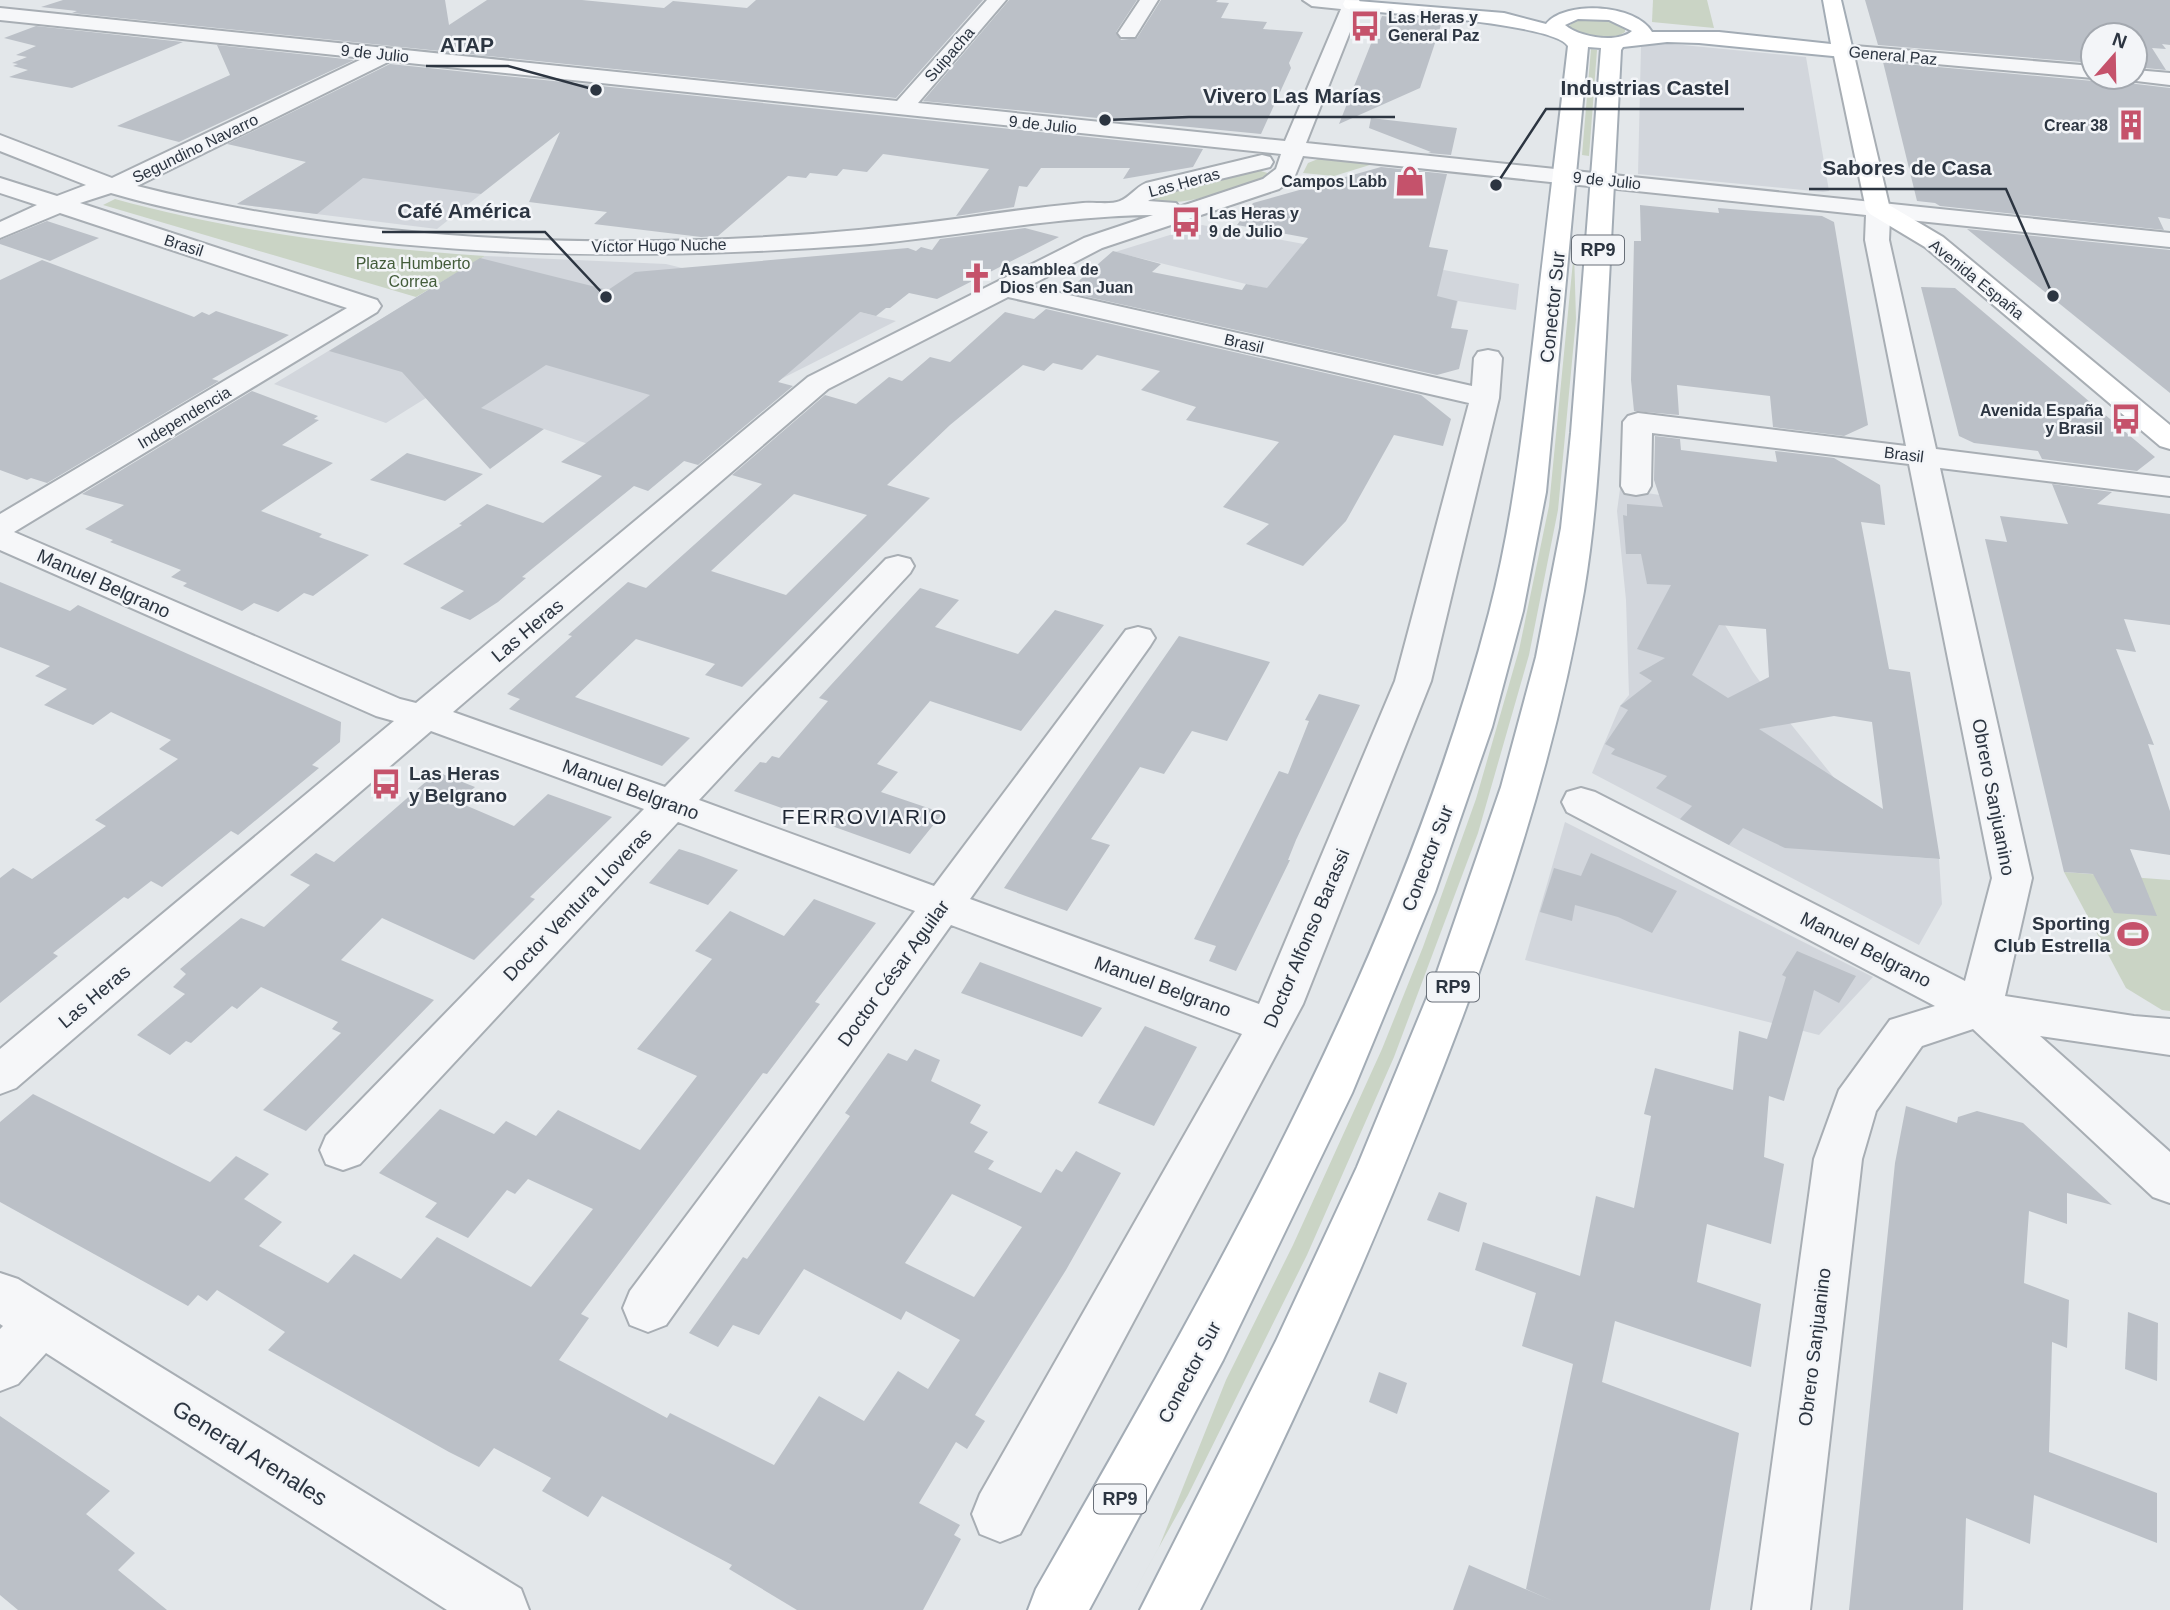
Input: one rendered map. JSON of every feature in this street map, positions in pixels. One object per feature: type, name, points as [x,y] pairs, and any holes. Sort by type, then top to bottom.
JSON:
[{"type":"main road","points":[[1832,0],[1878,209]]},
{"type":"main road","points":[[1353,2],[1504,19],[1567,30],[1629,34]]},
{"type":"main road","points":[[1567,30],[1598,13],[1629,34]]},
{"type":"main road","name":"Conector Sur","points":[[1169,1610],[1269,1412],[1376,1180],[1450,995],[1507,829],[1552,660],[1575,543],[1584,460],[1584,178],[1578,44],[1567,30]]},
{"type":"main road","name":"General Paz","points":[[1629,34],[1693,36],[1843,51]]},
{"type":"main road","name":"Conector Sur","points":[[1056,1610],[1153,1440],[1293,1170],[1390,955],[1453,788],[1494,656],[1528,511],[1584,178],[1611,49],[1629,34]]},
{"type":"main road","name":"Avenida España","points":[[1878,209],[1934,242],[2170,440]]},
{"type":"street","name":"Suipacha","points":[[902,109],[997,0]]},
{"type":"street","points":[[1128,33],[1149,0]]},
{"type":"street","points":[[1312,0],[1353,2]]},
{"type":"street","name":"Las Heras","points":[[0,1075],[818,383],[1093,243],[1282,179],[1292,165],[1293,148],[1353,2]]},
{"type":"street","name":"9 de Julio","points":[[0,14],[2170,240]]},
{"type":"street","name":"General Paz","points":[[1843,51],[2079,71]]},
{"type":"street","name":"Segundino Navarro","points":[[0,231],[81,194],[129,181],[386,55]]},
{"type":"street","points":[[2149,77],[2170,79]]},
{"type":"street","name":"Víctor Hugo Nuche","points":[[0,142],[38,162],[110,186],[201,208],[324,229],[462,242],[660,247],[813,240],[913,232],[1079,210],[1175,208],[1205,204]]},
{"type":"street","name":"Las Heras","points":[[1093,243],[1126,208],[1148,190],[1258,163],[1293,148]]},
{"type":"street","name":"Brasil","points":[[0,186],[368,306]]},
{"type":"street","name":"Obrero Sanjuanino","points":[[1781,1610],[1838,1159],[1855,1104],[1906,1033],[1980,1009],[2012,878],[1877,240],[1878,209]]},
{"type":"street","name":"Brasil","points":[[1003,288],[1485,398]]},
{"type":"street","name":"Independencia","points":[[0,527],[368,306]]},
{"type":"street","name":"Doctor Alfonso Barassi","points":[[1000,1514],[1281,1004],[1413,681],[1485,398],[1489,358]]},
{"type":"street","name":"Brasil","points":[[1636,486],[1638,422],[2170,487]]},
{"type":"street","name":"Manuel Belgrano","points":[[0,537],[389,708],[460,726],[1269,1026]]},
{"type":"street","name":"Doctor Ventura Lloveras","points":[[343,1150],[898,566]]},
{"type":"street","name":"Doctor César Aguilar","points":[[648,1308],[1138,638]]},
{"type":"street","name":"Manuel Belgrano","points":[[1581,802],[1980,1009],[2134,1034],[2170,1037]]},
{"type":"street","points":[[1980,1009],[2170,1182]]},
{"type":"street","points":[[0,1366],[20,1309]]},
{"type":"street","name":"General Arenales","points":[[20,1309],[500,1610]]},
{"type":"shaded area","points":[[1662,43],[1806,57],[1829,191],[1638,174],[1641,47]]},
{"type":"shaded area","points":[[328,149],[481,194],[437,229],[237,204]]},
{"type":"shaded area","points":[[1202,225],[1519,284],[1516,310],[1458,301],[1451,328],[1246,284],[1115,252]]},
{"type":"shaded area","points":[[485,256],[666,264],[896,321],[781,379],[671,472],[541,428],[488,466],[426,398],[386,423],[274,384]]},
{"type":"shaded area","points":[[1620,489],[1660,495],[1713,605],[1753,672],[1790,723],[1897,856],[1939,859],[1942,904],[1919,945],[1592,773],[1620,706],[1629,695],[1626,600],[1617,511]]},
{"type":"shaded area","points":[[1565,822],[1873,977],[1819,1035],[1525,960]]},
{"type":"green space","points":[[1653,0],[1707,0],[1714,28],[1652,22]]},
{"type":"green space","points":[[1588,18],[1616,22],[1625,32],[1612,38],[1597,38],[1569,27],[1573,21]]},
{"type":"green space","points":[[1591,49],[1597,50],[1589,156],[1582,155]]},
{"type":"green space","points":[[1318,159],[1373,164],[1334,176],[1303,173],[1308,163]]},
{"type":"green space","points":[[1254,169],[1271,174],[1229,190],[1191,200],[1160,202],[1151,198],[1155,194]]},
{"type":"green space","name":"Plaza Humberto Correa","points":[[115,199],[206,221],[298,237],[485,256],[416,297],[103,205]]},
{"type":"green space","points":[[1574,251],[1576,319],[1558,510],[1529,655],[1478,833],[1394,1057],[1307,1255],[1188,1495],[1124,1610],[1159,1547],[1226,1380],[1293,1245],[1382,1049],[1423,947],[1476,799],[1519,650],[1549,506]]},
{"type":"green space","name":"Sporting Club Estrella","points":[[2064,872],[2170,880],[2170,1011],[2162,1010],[2126,988]]},
{"type":"building","points":[[63,0],[445,0],[449,25],[487,0],[582,0],[664,8],[673,1],[747,8],[756,0],[983,0],[896,98],[72,13],[77,11],[41,7]]},
{"type":"building","points":[[1009,0],[1137,0],[1116,32],[1121,40],[1137,38],[1161,0],[1218,0],[1216,2],[1229,3],[1221,18],[1267,22],[1263,29],[1303,32],[1289,63],[1291,68],[1261,134],[923,101]]},
{"type":"building","points":[[1865,0],[2170,0],[2170,45],[2162,44],[2166,49],[2152,48],[2166,70],[2149,68],[2149,21],[2079,21],[2079,62],[1878,45]]},
{"type":"building","points":[[1382,16],[1442,22],[1420,88],[1339,124]]},
{"type":"building","points":[[36,26],[183,42],[72,88],[9,77],[28,70],[13,66],[18,64],[12,63],[27,57],[16,55],[36,46],[4,38]]},
{"type":"building","points":[[217,45],[354,60],[179,142],[117,126],[230,75]]},
{"type":"building","points":[[1883,62],[2079,80],[2079,91],[2149,91],[2149,86],[2170,88],[2170,219],[2158,217],[2164,230],[1940,206],[1917,201]]},
{"type":"building","points":[[390,64],[1203,149],[1193,167],[1123,179],[1130,168],[1041,168],[1027,187],[1019,186],[1014,207],[956,216],[989,169],[883,154],[867,172],[843,169],[837,176],[810,173],[806,178],[788,176],[718,236],[701,237],[594,224],[607,212],[529,202],[560,132],[481,194],[363,178],[317,214],[237,204],[306,162],[227,144]]},
{"type":"building","points":[[1371,118],[1457,128],[1451,155],[1428,153],[1431,152],[1369,128]]},
{"type":"building","points":[[1381,167],[1447,174],[1429,247],[1448,250],[1437,296],[1457,301],[1451,328],[1468,330],[1459,369],[1437,375],[1066,292],[1113,251],[1161,264],[1152,272],[1242,290],[1246,284],[1267,288],[1308,238],[1237,225],[1253,203]]},
{"type":"building","points":[[1640,205],[1719,213],[1718,208],[1822,216],[1834,222],[1868,425],[1844,436],[1773,427],[1770,396],[1677,385],[1679,415],[1634,411],[1631,380],[1634,241],[1641,241]]},
{"type":"building","points":[[47,221],[99,238],[50,261],[0,244],[0,240]]},
{"type":"building","points":[[1025,228],[1059,237],[937,299],[909,293],[876,316],[860,312],[778,382],[793,386],[698,465],[684,461],[648,491],[634,486],[522,577],[526,578],[498,602],[470,620],[440,608],[464,591],[403,564],[462,525],[459,524],[487,504],[543,523],[602,476],[561,462],[650,395],[546,365],[481,408],[544,429],[490,469],[402,372],[329,351],[480,258],[608,290],[635,272],[908,248],[916,251],[921,247],[932,250],[940,239]]},
{"type":"building","points":[[1967,229],[2170,250],[2170,393],[2092,330]]},
{"type":"building","points":[[42,260],[194,317],[202,312],[209,315],[216,311],[289,335],[212,379],[219,381],[47,483],[31,478],[27,480],[0,470],[0,280]]},
{"type":"building","points":[[1921,287],[1955,288],[2155,457],[2137,471],[2042,459],[2038,451],[1974,443],[1959,436]]},
{"type":"building","points":[[1046,309],[1421,395],[1451,419],[1443,446],[1394,435],[1346,521],[1303,566],[1246,544],[1269,524],[1223,507],[1279,442],[1186,420],[1196,407],[1141,390],[1160,371],[1097,355],[1082,370],[1053,363],[1044,371],[1023,365],[950,425],[887,485],[930,498],[742,687],[705,675],[715,664],[636,639],[575,697],[690,738],[662,766],[509,709],[520,699],[507,694],[572,636],[568,635],[628,582],[646,588],[762,484],[732,475],[825,395],[856,404],[889,377],[902,381],[930,357],[950,362],[1005,312],[1034,319]],"holes":[[[794,494],[867,515],[786,595],[711,571]]]},
{"type":"building","points":[[252,391],[318,416],[314,419],[319,420],[282,445],[333,463],[261,511],[322,534],[319,537],[369,555],[313,596],[304,593],[278,612],[254,603],[242,611],[183,586],[187,583],[171,577],[181,570],[110,542],[113,540],[85,529],[124,505],[82,494]]},
{"type":"building","points":[[1655,436],[1680,439],[1681,450],[1777,462],[1775,451],[1834,458],[1880,485],[1885,525],[1861,522],[1889,669],[1910,672],[1940,859],[1785,848],[1743,828],[1729,845],[1680,819],[1692,806],[1656,788],[1667,776],[1611,754],[1615,749],[1605,744],[1628,710],[1620,706],[1652,681],[1639,673],[1665,658],[1637,649],[1671,585],[1647,584],[1641,554],[1626,554],[1623,515],[1627,516],[1627,504],[1663,507],[1654,480]],"holes":[[[1719,625],[1766,629],[1769,677],[1728,698],[1692,675]],[[1834,716],[1872,722],[1883,809],[1759,729]]]},
{"type":"building","points":[[407,453],[483,474],[445,501],[370,480]]},
{"type":"building","points":[[2052,484],[2112,492],[2097,504],[2170,514],[2170,625],[2124,619],[2136,652],[2116,649],[2154,745],[2148,744],[2170,811],[2170,855],[2130,849],[2157,916],[2114,913],[2093,874],[2064,872],[1985,539],[2007,542],[2000,516],[2068,524]]},
{"type":"building","points":[[0,582],[70,611],[78,605],[341,722],[340,742],[312,765],[319,768],[238,835],[231,831],[162,887],[151,881],[128,899],[124,897],[53,953],[58,956],[0,1003],[0,878],[13,868],[32,879],[106,826],[95,820],[178,759],[159,749],[171,740],[111,712],[93,725],[44,705],[67,689],[35,676],[50,666],[0,647]]},
{"type":"building","points":[[920,588],[959,600],[935,627],[1018,654],[1055,610],[1104,625],[1021,731],[930,701],[877,764],[898,772],[881,792],[943,813],[910,854],[734,791],[760,762],[766,763],[772,756],[779,758],[828,701],[819,698]]},
{"type":"building","points":[[1179,636],[1270,662],[1227,741],[1192,731],[1164,774],[1140,767],[1091,839],[1110,845],[1067,911],[1004,888]]},
{"type":"building","points":[[1319,694],[1360,705],[1236,971],[1209,961],[1216,946],[1194,939],[1279,771],[1288,774],[1309,721],[1305,720]]},
{"type":"building","points":[[437,772],[475,787],[458,802],[514,826],[548,794],[612,817],[530,897],[535,899],[474,960],[382,918],[341,960],[434,1000],[306,1131],[263,1110],[341,1033],[332,1029],[338,1022],[261,987],[237,1009],[232,1006],[191,1043],[186,1041],[170,1055],[137,1035],[185,994],[173,987],[186,974],[180,969],[241,918],[264,927],[310,885],[290,875],[316,853],[334,862]]},
{"type":"building","points":[[679,849],[738,870],[708,905],[649,883]]},
{"type":"building","points":[[1591,853],[1677,891],[1652,933],[1618,917],[1575,905],[1572,921],[1540,912],[1554,868],[1581,876]]},
{"type":"building","points":[[814,899],[876,923],[815,1002],[820,1004],[767,1074],[763,1073],[581,1314],[589,1318],[559,1360],[667,1418],[670,1413],[774,1465],[819,1396],[864,1421],[898,1371],[928,1389],[960,1340],[906,1311],[901,1320],[804,1269],[759,1335],[733,1325],[718,1347],[689,1333],[743,1257],[747,1259],[850,1116],[845,1113],[888,1053],[907,1061],[915,1049],[940,1060],[931,1081],[981,1105],[970,1123],[988,1132],[974,1152],[994,1161],[988,1169],[1041,1193],[1056,1169],[1062,1172],[1076,1151],[1121,1173],[1066,1270],[975,1415],[985,1421],[967,1449],[956,1442],[919,1503],[960,1525],[954,1535],[961,1539],[923,1610],[797,1610],[729,1569],[732,1565],[602,1496],[588,1517],[542,1491],[551,1478],[494,1448],[479,1467],[449,1452],[268,1350],[285,1332],[217,1290],[207,1301],[198,1295],[188,1306],[0,1202],[0,1122],[33,1094],[210,1182],[236,1156],[269,1174],[244,1199],[282,1222],[259,1246],[328,1283],[354,1254],[401,1279],[437,1237],[531,1287],[593,1209],[528,1179],[515,1194],[507,1190],[468,1238],[425,1217],[437,1203],[379,1173],[440,1109],[494,1134],[506,1121],[536,1136],[558,1110],[640,1150],[697,1076],[637,1049],[712,959],[695,951],[730,911],[784,936]],"holes":[[[952,1194],[1022,1227],[974,1297],[905,1263]]]},
{"type":"building","points":[[1797,951],[1856,976],[1839,1003],[1814,990],[1784,1101],[1769,1096],[1764,1157],[1784,1164],[1771,1244],[1707,1224],[1697,1282],[1761,1304],[1751,1367],[1615,1321],[1602,1382],[1739,1433],[1710,1610],[1453,1610],[1469,1565],[1553,1601],[1526,1589],[1573,1364],[1522,1346],[1536,1293],[1475,1270],[1483,1242],[1580,1276],[1596,1196],[1634,1208],[1651,1116],[1644,1114],[1655,1068],[1733,1090],[1739,1031],[1767,1039],[1786,977],[1782,975]]},
{"type":"building","points":[[980,962],[1102,1008],[1082,1037],[961,993]]},
{"type":"building","points":[[1145,1026],[1197,1047],[1154,1126],[1098,1103]]},
{"type":"building","points":[[1906,1106],[1957,1123],[1958,1117],[1977,1111],[2023,1123],[2112,1205],[2067,1193],[2067,1224],[2029,1211],[2024,1283],[2069,1300],[2067,1348],[2052,1342],[2049,1452],[2157,1493],[2157,1543],[2034,1495],[2030,1544],[1966,1518],[1963,1610],[1849,1610],[1895,1163]]},
{"type":"building","points":[[1439,1192],[1467,1203],[1459,1232],[1427,1220]]},
{"type":"building","points":[[2128,1312],[2158,1323],[2157,1381],[2125,1369]]},
{"type":"building","points":[[1379,1372],[1407,1383],[1397,1414],[1369,1402]]},
{"type":"building","points":[[0,1416],[110,1491],[86,1514],[135,1553],[118,1570],[167,1610],[18,1610],[0,1595]]},
{"type":"place","name":"Las Heras y General Paz","points":[[1365,26]]},
{"type":"place","name":"ATAP","points":[[596,90]]},
{"type":"place","name":"Vivero Las Marías","points":[[1105,120]]},
{"type":"place","name":"Crear 38","points":[[2131,125]]},
{"type":"place","name":"Campos Labb","points":[[1410,181]]},
{"type":"place","name":"Industrias Castel","points":[[1496,185]]},
{"type":"place","name":"Las Heras y 9 de Julio","points":[[1186,222]]},
{"type":"place","name":"Asamblea de Dios en San Juan","points":[[977,278]]},
{"type":"place","name":"Sabores de Casa","points":[[2053,296]]},
{"type":"place","name":"Café América","points":[[606,297]]},
{"type":"place","name":"Avenida España y Brasil","points":[[2126,419]]},
{"type":"place","name":"Las Heras y Belgrano","points":[[386,784]]},
{"type":"place","name":"Sporting Club Estrella","points":[[2133,934]]},
{"type":"district","name":"FERROVIARIO","points":[[865,817]]}]
